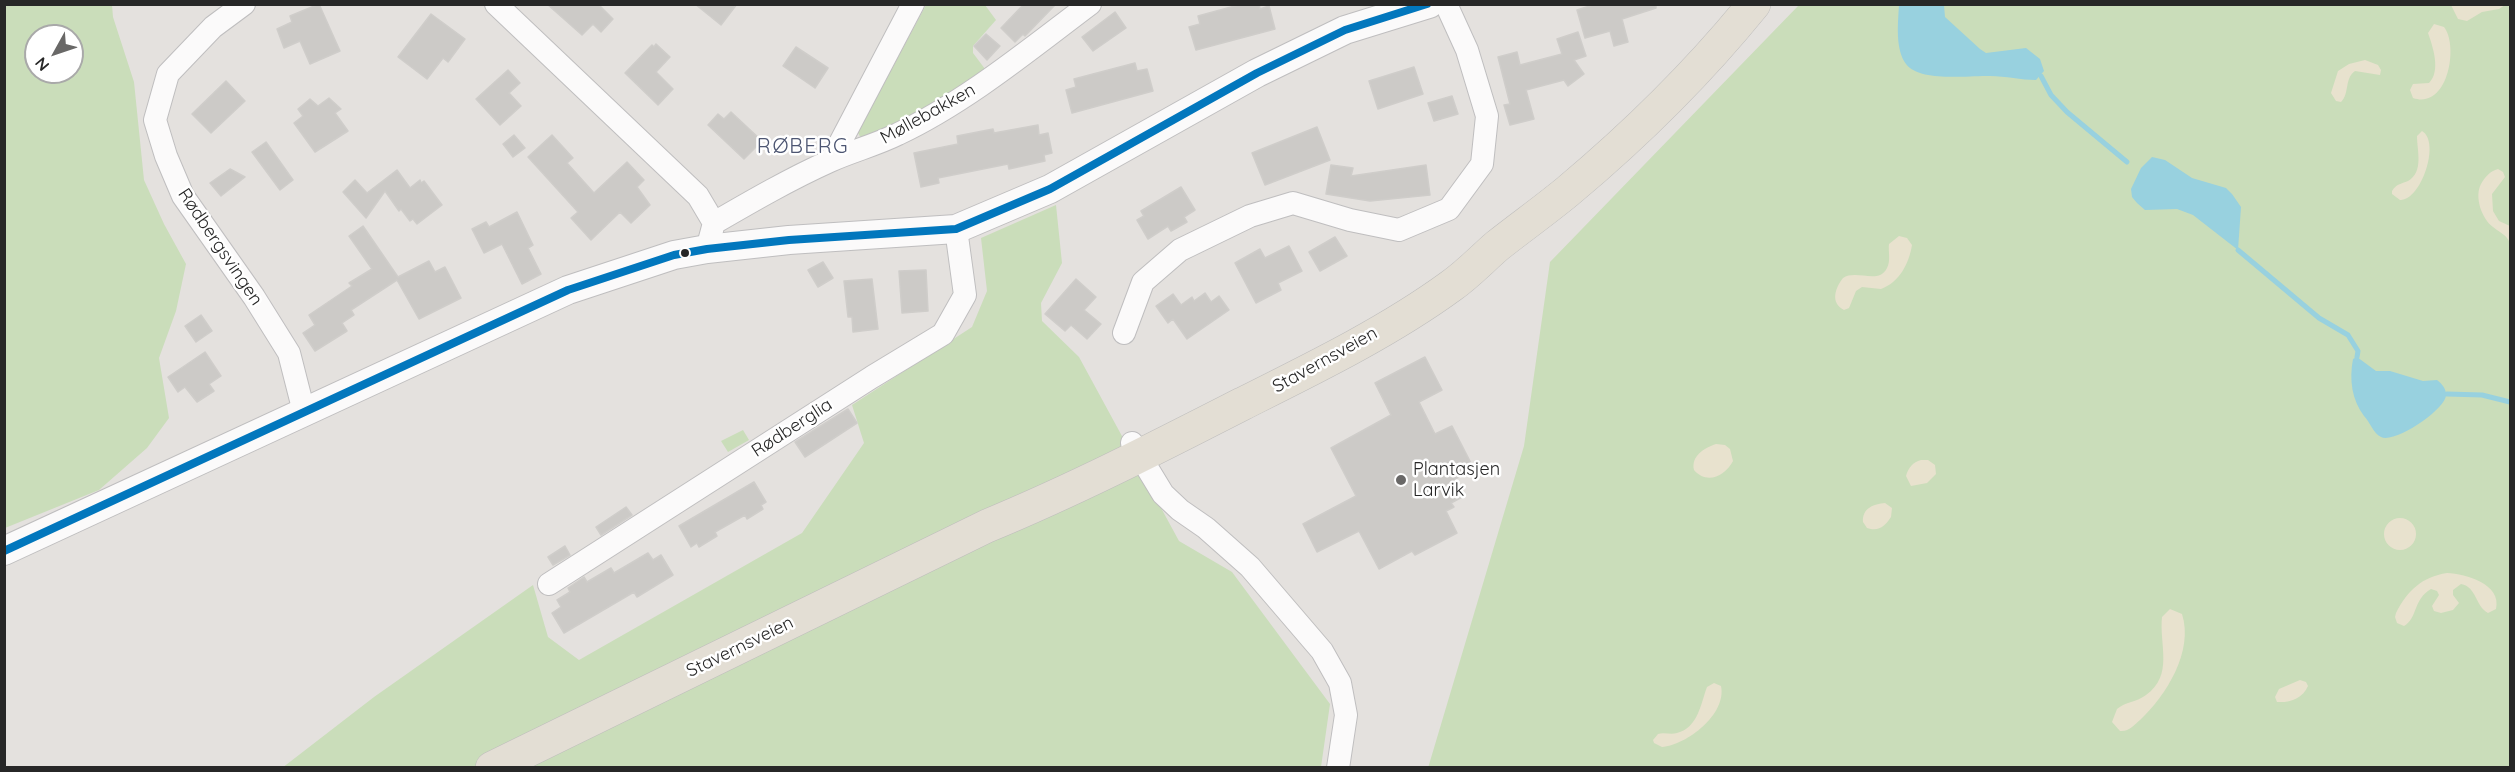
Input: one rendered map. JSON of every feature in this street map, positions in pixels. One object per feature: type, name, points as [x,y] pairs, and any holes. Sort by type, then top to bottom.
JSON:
[{"type":"main road","name":"Stavernsveien","points":[[492,768],[987,526],[1055,483],[1136,449],[1313,368],[1407,314],[1452,286],[1498,246],[1567,192],[1652,116],[1704,64],[1755,4]]},
{"type":"street","name":"Rødbergsvingen","points":[[244,4],[213,27],[168,74],[155,120],[166,156],[183,196],[254,297],[289,353],[304,412]]},
{"type":"street","points":[[831,160],[913,4]]},
{"type":"street","name":"Møllebakken","points":[[711,236],[779,186],[831,160],[898,134],[989,80],[1090,4]]},
{"type":"street","points":[[4,550],[568,290],[674,255],[711,236],[789,240],[956,229],[1050,189],[1257,73],[1345,30],[1429,4]]},
{"type":"street","points":[[1124,333],[1143,282],[1180,250],[1250,216],[1293,203],[1350,220],[1399,230],[1449,209],[1482,164],[1487,116],[1467,50],[1446,4]]},
{"type":"street","points":[[503,6],[698,196],[711,236]]},
{"type":"street","name":"Rødberglia","points":[[549,584],[943,334],[966,295],[956,229]]},
{"type":"street","points":[[1136,449],[1163,494],[1250,567],[1322,651],[1340,683],[1346,715],[1338,768]]},
{"type":"green space","points":[[5,4],[112,5],[113,17],[134,82],[144,180],[186,264],[176,311],[159,358],[169,418],[147,448],[99,490],[5,528]]},
{"type":"green space","points":[[926,5],[985,5],[996,20],[973,46],[973,53],[985,69],[957,91],[862,140],[858,133],[861,126]]},
{"type":"green space","points":[[1799,5],[2510,5],[2510,767],[1428,768],[1524,446],[1550,262]]},
{"type":"green space","points":[[1056,205],[1062,263],[1041,303],[1042,321],[1079,357],[1179,541],[1232,572],[1330,704],[1321,767],[282,768],[374,697],[533,585],[548,637],[579,660],[802,533],[864,443],[852,405],[972,327],[987,291],[981,238]]},
{"type":"green space","points":[[743,430],[749,440],[728,452],[721,441]]},
{"type":"sand","points":[[2451,4],[2505,5],[2499,9],[2482,12],[2467,21],[2458,19]]},
{"type":"sand","points":[[2434,24],[2444,27],[2448,36],[2450,61],[2447,74],[2435,95],[2425,99],[2413,98],[2410,90],[2413,84],[2429,83],[2435,72],[2435,59],[2428,33]]},
{"type":"sand","points":[[2365,60],[2378,65],[2381,70],[2380,75],[2355,71],[2349,78],[2344,98],[2341,102],[2336,101],[2331,93],[2338,71],[2349,64]]},
{"type":"sand","points":[[2422,131],[2430,147],[2426,170],[2415,191],[2408,198],[2400,200],[2392,194],[2392,191],[2408,181],[2416,172],[2418,167],[2417,136]]},
{"type":"sand","points":[[2498,169],[2505,177],[2492,194],[2493,211],[2499,221],[2510,226],[2510,243],[2486,219],[2480,207],[2478,195],[2481,184],[2488,175]]},
{"type":"sand","points":[[1899,236],[1907,238],[1912,245],[1903,271],[1893,282],[1881,289],[1862,287],[1856,291],[1849,308],[1844,310],[1840,307],[1835,295],[1843,278],[1883,273],[1889,262],[1889,244]]},
{"type":"sand","points":[[1716,444],[1725,445],[1730,449],[1733,461],[1725,471],[1715,477],[1699,475],[1694,470],[1696,457],[1703,450]]},
{"type":"sand","points":[[1921,460],[1928,460],[1935,465],[1936,474],[1927,483],[1911,486],[1906,476],[1907,473],[1913,464]]},
{"type":"sand","points":[[1885,503],[1892,508],[1889,520],[1878,529],[1867,528],[1863,522],[1864,513],[1873,506]]},
{"type":"sand","points":[[2400,518],[2411,523],[2416,534],[2411,545],[2400,550],[2389,545],[2384,534],[2389,523]]},
{"type":"sand","points":[[2447,573],[2472,578],[2488,587],[2494,593],[2496,609],[2488,613],[2470,589],[2461,584],[2453,590],[2453,595],[2459,603],[2453,610],[2441,613],[2434,611],[2432,606],[2439,595],[2437,591],[2431,589],[2421,598],[2408,623],[2404,626],[2397,623],[2396,613],[2411,591],[2423,581]]},
{"type":"sand","points":[[2170,609],[2182,614],[2185,628],[2181,657],[2175,672],[2168,686],[2150,710],[2131,728],[2120,731],[2112,722],[2117,709],[2146,695],[2155,687],[2160,678],[2163,669],[2162,617]]},
{"type":"sand","points":[[2300,680],[2306,682],[2308,686],[2303,694],[2291,701],[2277,702],[2275,697],[2279,689]]},
{"type":"sand","points":[[1714,683],[1721,686],[1721,697],[1712,717],[1703,726],[1683,741],[1672,745],[1662,747],[1654,743],[1653,740],[1658,734],[1677,733],[1690,726],[1698,714],[1707,687]]},
{"type":"water","points":[[1899,5],[1944,5],[1945,17],[1986,53],[2026,48],[2040,59],[2044,71],[2036,80],[1996,76],[1946,77],[1922,74],[1913,70],[1906,64],[1900,51]]},
{"type":"water","points":[[2152,157],[2165,160],[2192,178],[2226,188],[2232,194],[2241,207],[2238,250],[2193,215],[2177,209],[2145,210],[2137,203],[2132,197],[2131,189],[2141,168]]},
{"type":"water","points":[[2357,357],[2376,371],[2390,371],[2423,381],[2437,380],[2445,390],[2444,401],[2419,424],[2397,435],[2388,438],[2381,437],[2360,410],[2354,396],[2352,367],[2353,359]]},
{"type":"building","points":[[319,4],[340,51],[310,64],[300,41],[284,48],[277,29],[292,22],[290,16]]},
{"type":"building","points":[[547,4],[598,4],[613,19],[601,32],[593,24],[582,35]]},
{"type":"building","points":[[695,4],[737,4],[721,25]]},
{"type":"building","points":[[1024,4],[1056,4],[1025,36],[1023,34],[1015,42],[1001,28]]},
{"type":"building","points":[[1242,4],[1259,4],[1260,9],[1269,6],[1275,29],[1196,50],[1189,27],[1200,24],[1198,16]]},
{"type":"building","points":[[1596,4],[1656,4],[1656,8],[1622,19],[1628,42],[1614,46],[1610,31],[1585,38],[1577,10]]},
{"type":"building","points":[[1115,12],[1126,28],[1093,51],[1082,37]]},
{"type":"building","points":[[431,14],[465,39],[448,62],[443,58],[427,79],[398,57]]},
{"type":"building","points":[[1578,32],[1586,56],[1574,60],[1584,74],[1568,86],[1564,80],[1526,90],[1534,119],[1510,125],[1504,105],[1510,104],[1498,57],[1517,52],[1520,65],[1562,54],[1557,39]]},
{"type":"building","points":[[986,34],[1000,46],[987,60],[974,46]]},
{"type":"building","points":[[656,44],[670,57],[656,72],[673,89],[658,105],[625,73],[652,45],[654,47]]},
{"type":"building","points":[[796,47],[828,68],[815,88],[783,66]]},
{"type":"building","points":[[1135,63],[1137,71],[1147,69],[1153,91],[1072,113],[1066,90],[1076,87],[1074,79]]},
{"type":"building","points":[[1414,67],[1423,94],[1378,109],[1369,81]]},
{"type":"building","points":[[508,70],[520,83],[509,93],[521,106],[500,125],[476,99]]},
{"type":"building","points":[[226,81],[245,101],[211,133],[192,114]]},
{"type":"building","points":[[1452,96],[1458,114],[1434,121],[1428,103]]},
{"type":"building","points":[[329,98],[341,109],[335,113],[348,131],[315,152],[294,123],[303,116],[298,109],[310,99],[318,106]]},
{"type":"building","points":[[731,112],[762,141],[744,159],[708,125],[718,114],[724,119]]},
{"type":"building","points":[[1038,125],[1039,135],[1048,133],[1052,153],[1044,155],[1045,161],[1009,169],[1008,164],[938,178],[939,183],[921,187],[914,153],[958,144],[957,136],[993,129],[994,133]]},
{"type":"building","points":[[1317,127],[1330,160],[1265,185],[1252,153]]},
{"type":"building","points":[[514,135],[525,148],[513,157],[503,144]]},
{"type":"building","points":[[552,135],[573,158],[567,163],[594,193],[627,162],[644,180],[637,187],[650,205],[631,223],[620,212],[591,240],[571,218],[578,212],[528,157]]},
{"type":"building","points":[[266,142],[293,180],[280,190],[252,152]]},
{"type":"building","points":[[1331,165],[1353,168],[1351,176],[1426,165],[1430,195],[1370,201],[1326,194]]},
{"type":"building","points":[[230,169],[245,177],[221,196],[210,183]]},
{"type":"building","points":[[397,170],[410,188],[420,180],[421,183],[424,181],[442,205],[417,224],[413,219],[410,221],[401,209],[399,211],[385,191],[366,218],[343,192],[355,180],[367,193]]},
{"type":"building","points":[[1181,187],[1195,210],[1184,217],[1187,222],[1171,231],[1168,226],[1148,239],[1137,220],[1144,216],[1141,211]]},
{"type":"building","points":[[517,212],[533,245],[528,248],[541,274],[522,284],[502,244],[484,253],[472,229],[486,222],[489,227]]},
{"type":"building","points":[[363,226],[398,277],[429,261],[435,272],[445,267],[461,298],[419,319],[397,280],[351,310],[354,315],[342,323],[347,331],[315,351],[303,333],[315,325],[309,315],[352,286],[349,283],[372,269],[349,236]]},
{"type":"building","points":[[1335,237],[1347,256],[1320,271],[1309,252]]},
{"type":"building","points":[[1289,246],[1302,271],[1278,283],[1281,290],[1256,303],[1235,263],[1260,249],[1265,258]]},
{"type":"building","points":[[823,262],[833,278],[818,287],[808,270]]},
{"type":"building","points":[[926,270],[928,311],[902,313],[899,271]]},
{"type":"building","points":[[872,279],[878,329],[853,332],[852,317],[848,317],[844,281]]},
{"type":"building","points":[[1076,279],[1096,297],[1084,310],[1101,324],[1087,339],[1071,325],[1065,331],[1045,314]]},
{"type":"building","points":[[1205,293],[1211,302],[1219,296],[1229,310],[1187,339],[1173,319],[1168,323],[1156,306],[1173,294],[1181,305],[1192,297],[1194,301]]},
{"type":"building","points":[[201,315],[212,331],[196,342],[185,326]]},
{"type":"building","points":[[205,352],[221,376],[209,384],[214,391],[197,402],[185,387],[178,392],[168,377]]},
{"type":"building","points":[[1425,357],[1442,390],[1419,402],[1435,434],[1452,426],[1474,469],[1455,479],[1464,496],[1451,503],[1454,507],[1446,511],[1457,533],[1415,555],[1412,551],[1379,569],[1359,531],[1317,552],[1303,524],[1356,496],[1331,448],[1391,415],[1375,383]]},
{"type":"building","points":[[848,409],[857,423],[805,457],[795,442]]},
{"type":"building","points":[[754,482],[766,502],[761,505],[763,509],[747,519],[745,515],[715,532],[717,536],[699,547],[697,543],[691,547],[679,526]]},
{"type":"building","points":[[626,507],[632,515],[601,535],[596,527]]},
{"type":"building","points":[[565,546],[570,555],[553,565],[548,557]]},
{"type":"building","points":[[648,553],[653,560],[661,555],[673,575],[637,597],[634,592],[564,633],[552,613],[561,607],[557,600],[570,592],[568,588],[584,577],[587,582],[611,568],[614,573]]},
{"type":"waterway","points":[[2041,76],[2051,95],[2067,112],[2127,162]]},
{"type":"waterway","points":[[2238,250],[2319,318],[2348,335],[2358,351],[2357,357]]},
{"type":"waterway","points":[[2447,394],[2482,395],[2510,402]]},
{"type":"transit line","points":[[4,551],[568,290],[674,255],[707,249],[789,240],[956,229],[1050,189],[1257,73],[1345,30],[1427,4]]},
{"type":"place","name":"Plantasjen Larvik","points":[[1401,480]]},
{"type":"district","name":"RØBERG","points":[[803,147]]}]
